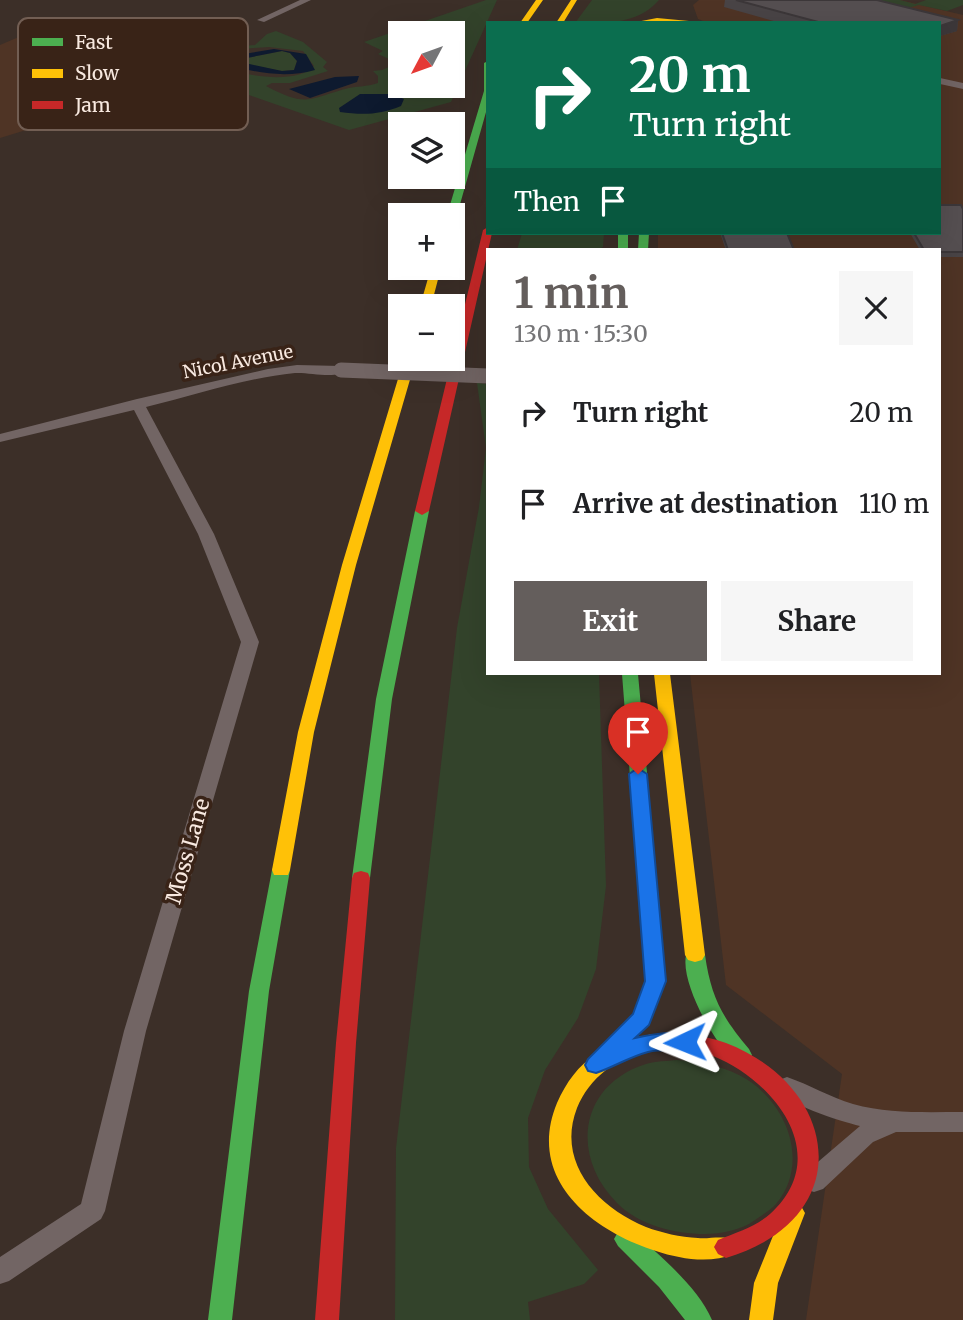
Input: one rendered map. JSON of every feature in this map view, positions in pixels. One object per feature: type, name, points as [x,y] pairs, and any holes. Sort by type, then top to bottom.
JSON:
[{"type":"main road","points":[[524,21],[540,0]]},
{"type":"main road","points":[[560,21],[574,0]]},
{"type":"main road","points":[[639,21],[674,6],[693,21]]},
{"type":"main road","points":[[649,21],[668,21]]},
{"type":"main road","points":[[455,203],[486,98]]},
{"type":"main road","points":[[327,1320],[350,972],[374,765],[404,589],[487,235]]},
{"type":"main road","points":[[220,1320],[259,991],[306,732],[349,565],[406,371]]},
{"type":"main road","points":[[630,675],[656,981],[641,1019],[578,1083],[566,1104],[561,1128],[562,1154],[572,1180],[588,1204],[667,1279],[700,1320]]},
{"type":"main road","points":[[662,675],[698,982],[711,1017],[757,1068],[784,1091],[797,1110],[806,1131],[810,1153],[808,1175],[766,1283],[761,1320]]},
{"type":"main road","points":[[596,1065],[622,1050],[652,1042],[685,1042],[707,1046],[757,1068]]},
{"type":"main road","points":[[611,1224],[651,1244],[694,1251],[736,1246],[772,1228],[799,1199]]},
{"type":"street","points":[[261,20],[307,0]]},
{"type":"street","points":[[941,81],[963,86]]},
{"type":"street","name":"Nicol Avenue","points":[[0,438],[281,371],[341,370],[486,376]]},
{"type":"street","name":"Moss Lane","points":[[0,1272],[92,1211],[135,1031],[250,642],[206,534],[138,403]]},
{"type":"street","points":[[757,1068],[807,1097],[831,1106],[894,1122],[963,1122]]},
{"type":"street","points":[[799,1199],[846,1149],[879,1127],[894,1122]]},
{"type":"shaded area","points":[[699,0],[900,0],[963,15],[963,1320],[806,1320],[842,1074],[726,985],[690,675],[941,675],[941,248],[658,248],[658,235],[941,235],[941,21],[704,21],[698,19],[693,5]]},
{"type":"shaded area","points":[[18,37],[18,130],[26,130],[0,138],[0,45]]},
{"type":"green space","points":[[486,0],[497,0],[466,69],[466,21],[425,21]]},
{"type":"green space","points":[[592,0],[659,0],[641,14],[620,21],[576,21]]},
{"type":"green space","points":[[839,0],[900,0],[915,4],[926,0],[963,0],[963,5],[947,11],[919,5],[901,10]]},
{"type":"green space","points":[[276,31],[303,42],[327,62],[323,67],[328,71],[290,83],[272,83],[266,86],[290,97],[306,100],[378,83],[378,76],[373,71],[388,67],[388,98],[453,98],[451,102],[415,112],[388,112],[388,119],[349,130],[248,95],[248,74],[295,76],[314,66],[303,51],[269,47],[248,48],[248,45],[255,45],[267,34]]},
{"type":"green space","points":[[388,34],[388,58],[378,54],[383,51],[364,42]]},
{"type":"green space","points":[[282,51],[290,53],[297,61],[294,70],[282,71],[248,65],[248,58]]},
{"type":"green space","points":[[521,235],[604,235],[601,248],[518,248]]},
{"type":"green space","points":[[477,383],[486,384],[486,448]]},
{"type":"green space","points":[[486,448],[486,675],[599,675],[606,886],[596,969],[578,1018],[545,1070],[528,1118],[529,1167],[548,1209],[598,1270],[584,1284],[528,1302],[530,1320],[395,1320],[396,1148],[457,628],[479,507]]},
{"type":"green space","points":[[677,1060],[724,1069],[755,1085],[769,1099],[788,1132],[792,1169],[787,1187],[774,1206],[755,1220],[731,1231],[693,1234],[646,1222],[617,1203],[602,1184],[592,1164],[588,1144],[589,1124],[595,1105],[607,1088],[624,1074],[646,1064]]},
{"type":"water","points":[[274,49],[306,54],[315,70],[291,74],[248,70],[248,64],[282,71],[294,70],[297,61],[290,53],[282,51],[248,58],[248,53]]},
{"type":"water","points":[[359,76],[357,82],[310,98],[289,89],[335,77]]},
{"type":"water","points":[[360,94],[388,94],[388,98],[404,99],[401,106],[378,113],[340,112],[339,108]]},
{"type":"building","points":[[736,0],[877,0],[958,20],[941,26],[941,21],[815,21]]},
{"type":"building","points":[[941,205],[961,205],[963,252],[941,252],[941,248],[923,248],[915,235],[941,235]]},
{"type":"building","points":[[723,235],[788,235],[793,248],[727,248]]},
{"type":"traffic: fast","points":[[455,203],[486,98]]},
{"type":"traffic: fast","points":[[623,235],[623,248]]},
{"type":"traffic: fast","points":[[643,248],[644,235]]},
{"type":"traffic: fast","points":[[361,878],[384,699],[422,511]]},
{"type":"traffic: fast","points":[[608,1054],[641,1019],[656,981],[630,675]]},
{"type":"traffic: fast","points":[[220,1320],[259,991],[281,870]]},
{"type":"traffic: fast","points":[[695,955],[704,999],[709,1010],[742,1055]]},
{"type":"traffic: fast","points":[[626,1239],[667,1279],[700,1320]]},
{"type":"traffic: slow","points":[[524,21],[540,0]]},
{"type":"traffic: slow","points":[[560,21],[574,0]]},
{"type":"traffic: slow","points":[[649,21],[668,21]]},
{"type":"traffic: slow","points":[[428,294],[433,280]]},
{"type":"traffic: slow","points":[[281,870],[306,732],[349,565],[406,371]]},
{"type":"traffic: slow","points":[[662,675],[695,955]]},
{"type":"traffic: slow","points":[[652,1042],[612,1055],[585,1076],[574,1090],[561,1121],[561,1155],[571,1181],[589,1203],[613,1222],[641,1236],[670,1245],[699,1249],[726,1247]]},
{"type":"traffic: slow","points":[[761,1320],[766,1283],[793,1213]]},
{"type":"traffic: jam","points":[[422,511],[487,235]]},
{"type":"traffic: jam","points":[[327,1320],[346,1043],[361,878]]},
{"type":"traffic: jam","points":[[652,1042],[705,1045],[744,1061],[783,1093],[797,1113],[806,1134],[809,1157],[804,1181],[792,1205],[779,1220],[763,1232],[726,1247]]},
{"type":"route","points":[[638,774],[656,981],[641,1019],[596,1065],[622,1050],[652,1042],[685,1042]]}]
